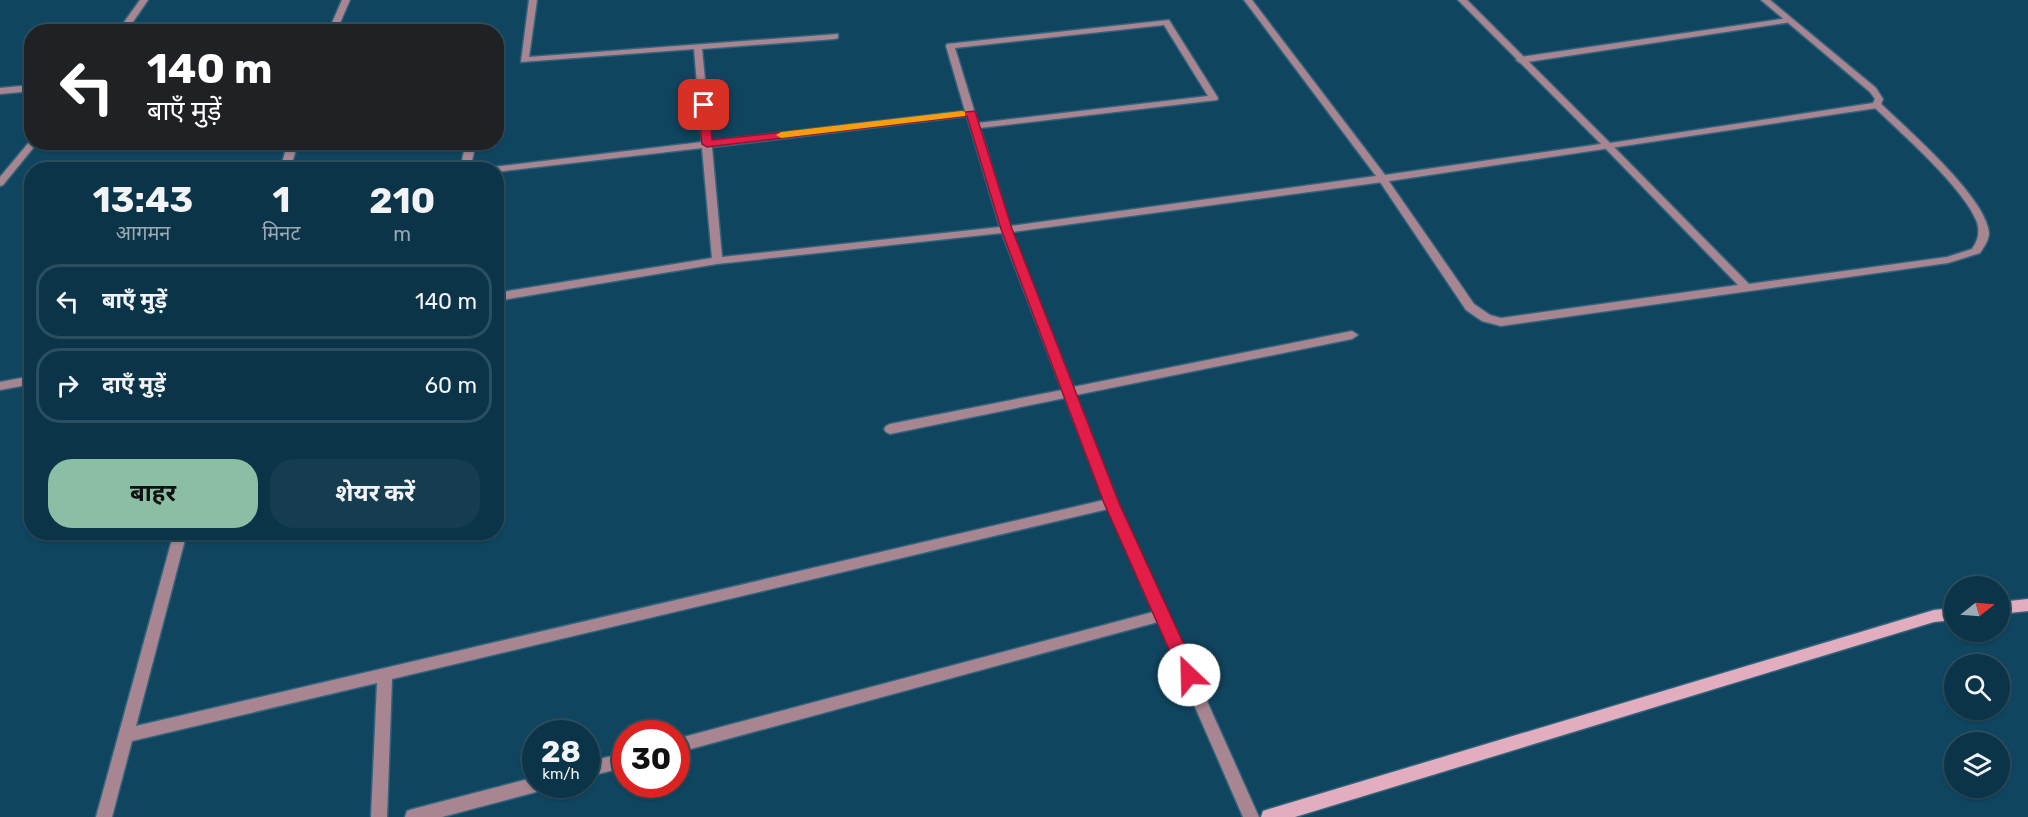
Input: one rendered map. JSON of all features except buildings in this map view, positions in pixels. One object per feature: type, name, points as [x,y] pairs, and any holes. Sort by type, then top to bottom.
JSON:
[{"type":"street","points":[[127,24],[144,0]]},
{"type":"street","points":[[336,24],[346,0]]},
{"type":"street","points":[[533,0],[524,60],[835,36]]},
{"type":"street","points":[[1248,0],[1383,178],[1470,307],[1486,318],[1501,322],[1948,260],[1976,251],[1984,233],[1980,216],[1958,187],[1877,105]]},
{"type":"street","points":[[1462,0],[1746,287]]},
{"type":"street","points":[[1766,0],[1873,90],[1879,99],[1877,105]]},
{"type":"street","points":[[1520,60],[1789,21]]},
{"type":"street","points":[[504,169],[707,144],[973,119],[1214,98],[1166,22],[951,46],[973,119],[1006,229],[1069,393],[1112,503],[1251,817]]},
{"type":"street","points":[[698,46],[717,261]]},
{"type":"street","points":[[0,91],[24,89]]},
{"type":"street","points":[[504,296],[717,261],[1006,229],[1608,146],[1877,105]]},
{"type":"street","points":[[0,183],[27,150]]},
{"type":"street","points":[[890,429],[1352,335]]},
{"type":"street","points":[[0,386],[24,382]]},
{"type":"street","points":[[127,735],[1112,503]]},
{"type":"street","points":[[104,817],[179,540]]},
{"type":"street","points":[[2010,607],[2028,604]]},
{"type":"street","points":[[690,742],[1163,615]]},
{"type":"street","points":[[1269,817],[1934,616],[1944,615]]},
{"type":"street","points":[[379,817],[385,674]]},
{"type":"street","points":[[413,817],[522,788]]},
{"type":"slow traffic","points":[[781,135],[962,114]]},
{"type":"route","points":[[704,105],[707,144],[971,113],[1006,229],[1112,503],[1189,675]]}]
